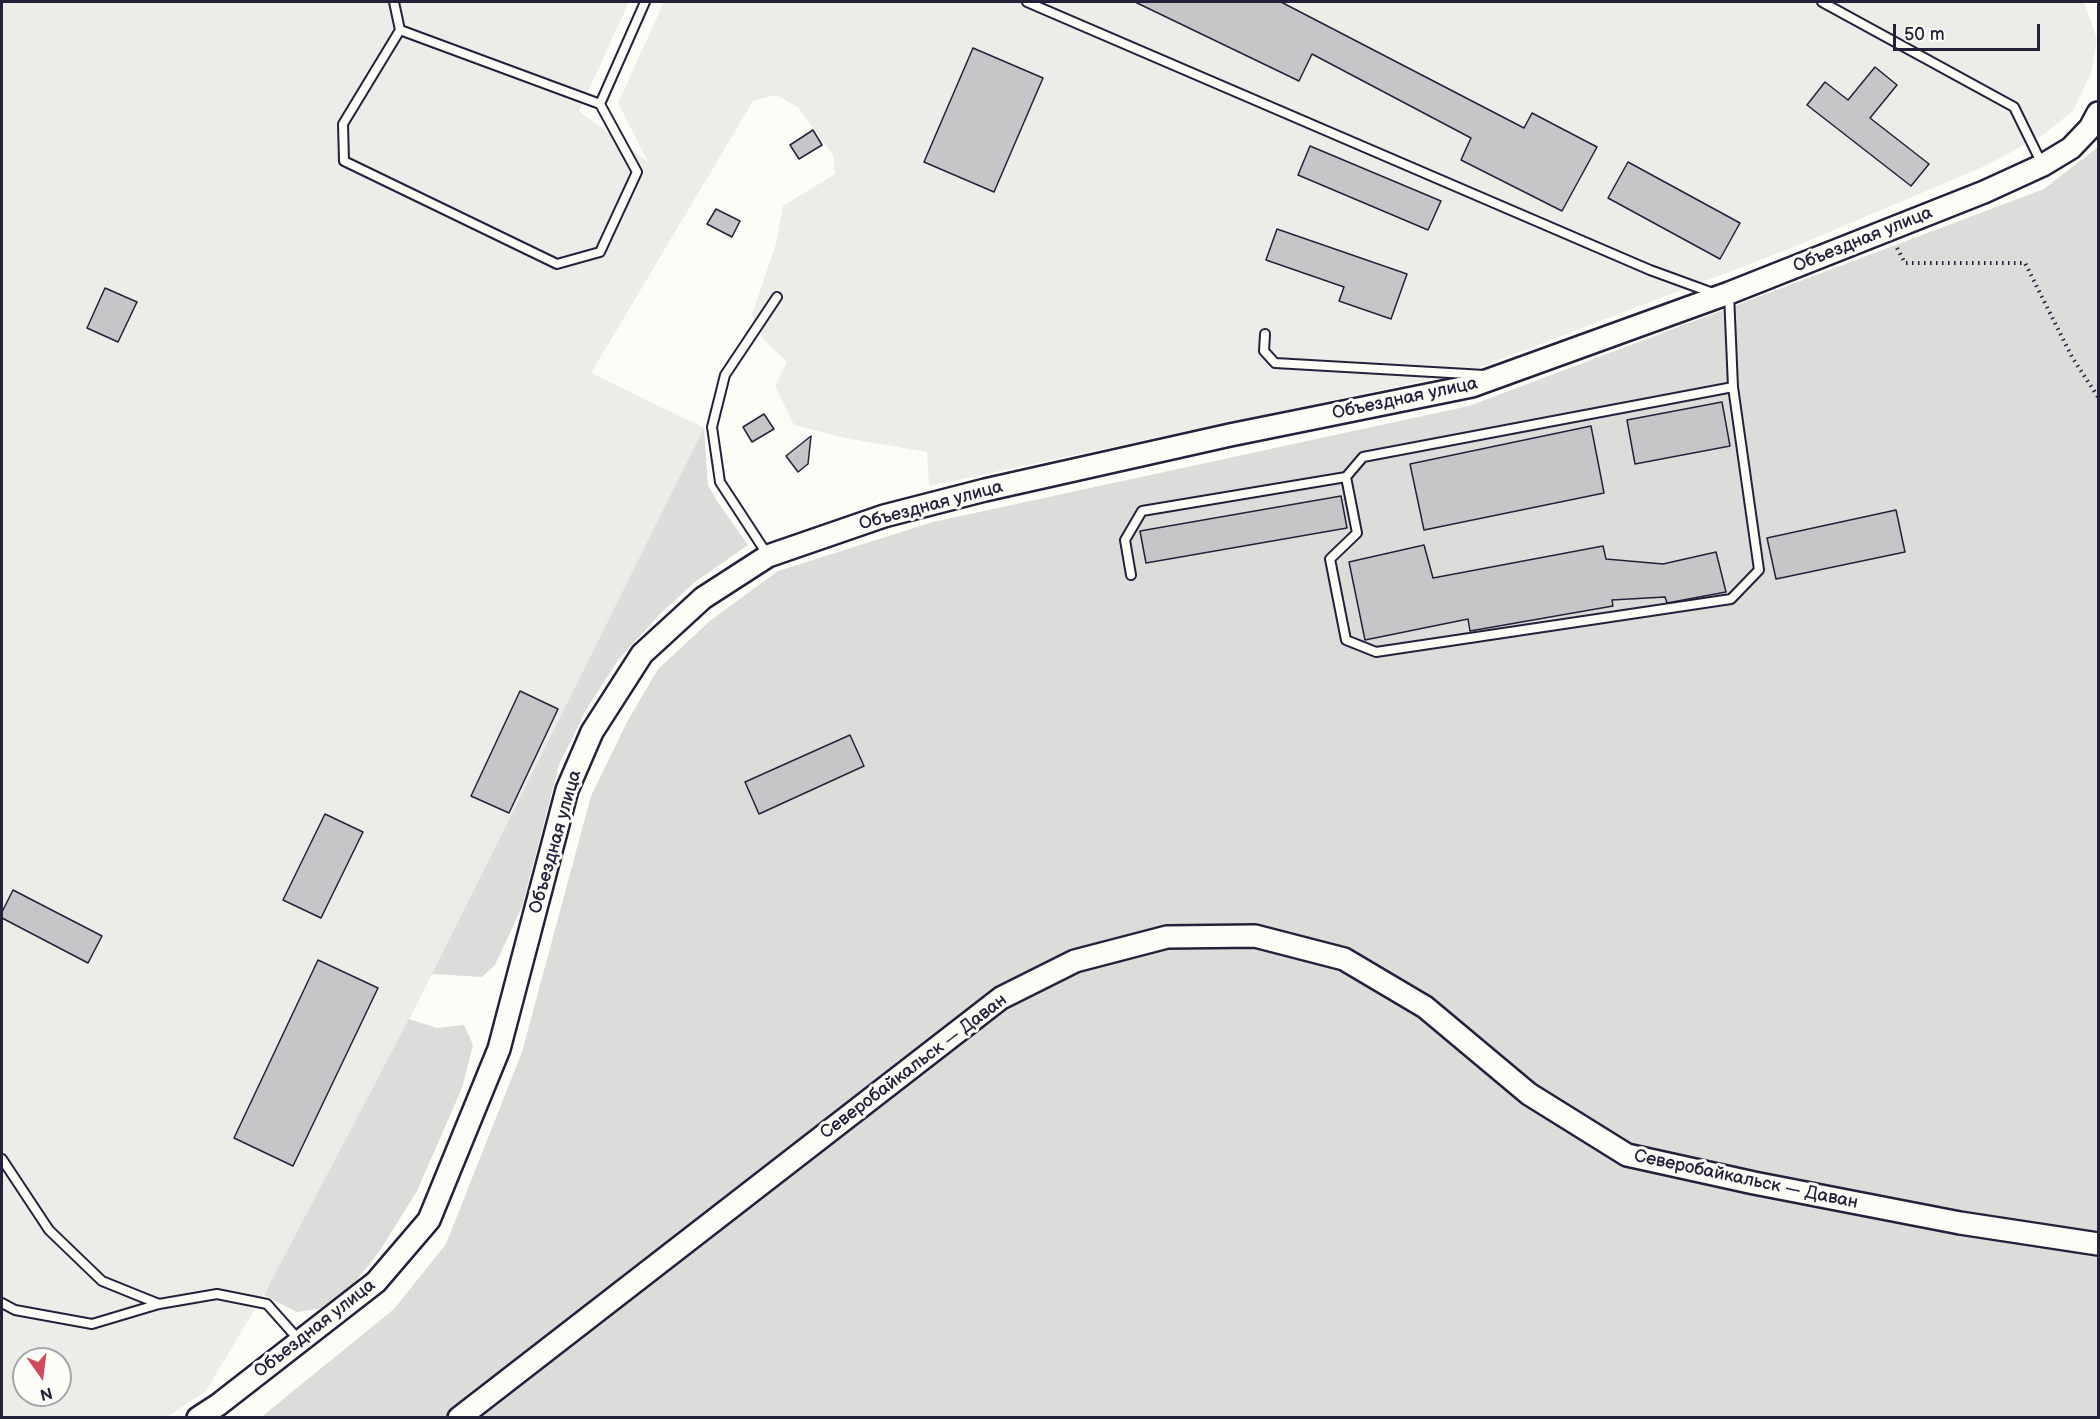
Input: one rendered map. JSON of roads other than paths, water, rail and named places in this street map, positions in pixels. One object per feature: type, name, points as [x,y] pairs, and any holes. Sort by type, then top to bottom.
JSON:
[{"type":"street","name":"Объездная улица","points":[[198,1418],[218,1405],[376,1282],[429,1220],[499,1049],[567,790],[592,732],[642,654],[703,598],[768,556],[884,516],[985,490],[1230,435],[1472,386],[1502,376],[1725,294],[1984,192],[2043,165],[2071,148],[2090,128],[2098,112]]},
{"type":"street","name":"Северобайкальск — Даван","points":[[459,1418],[1001,998],[1075,961],[1167,937],[1255,936],[1344,959],[1425,1007],[1529,1094],[1627,1155],[1754,1183],[1960,1223],[2098,1244]]},
{"type":"lane","points":[[394,2],[400,30],[343,124],[344,161],[557,264],[600,252],[637,172],[600,104],[400,30]]},
{"type":"lane","points":[[600,104],[645,2]]},
{"type":"lane","points":[[1027,2],[1639,265],[1725,294],[1733,387],[1759,570],[1731,599],[1376,652],[1346,640],[1330,559],[1357,532],[1346,477]]},
{"type":"lane","points":[[1822,2],[2014,108],[2043,165]]},
{"type":"lane","points":[[768,556],[720,482],[712,427],[725,375],[777,297]]},
{"type":"lane","points":[[1264,334],[1264,351],[1275,363],[1502,376]]},
{"type":"lane","points":[[1131,575],[1125,540],[1142,511],[1346,477],[1363,457],[1733,387]]},
{"type":"lane","points":[[2,1159],[49,1230],[102,1281],[159,1304]]},
{"type":"lane","points":[[2,1303],[15,1310],[92,1324],[159,1304],[217,1294],[267,1304],[300,1341]]}]
